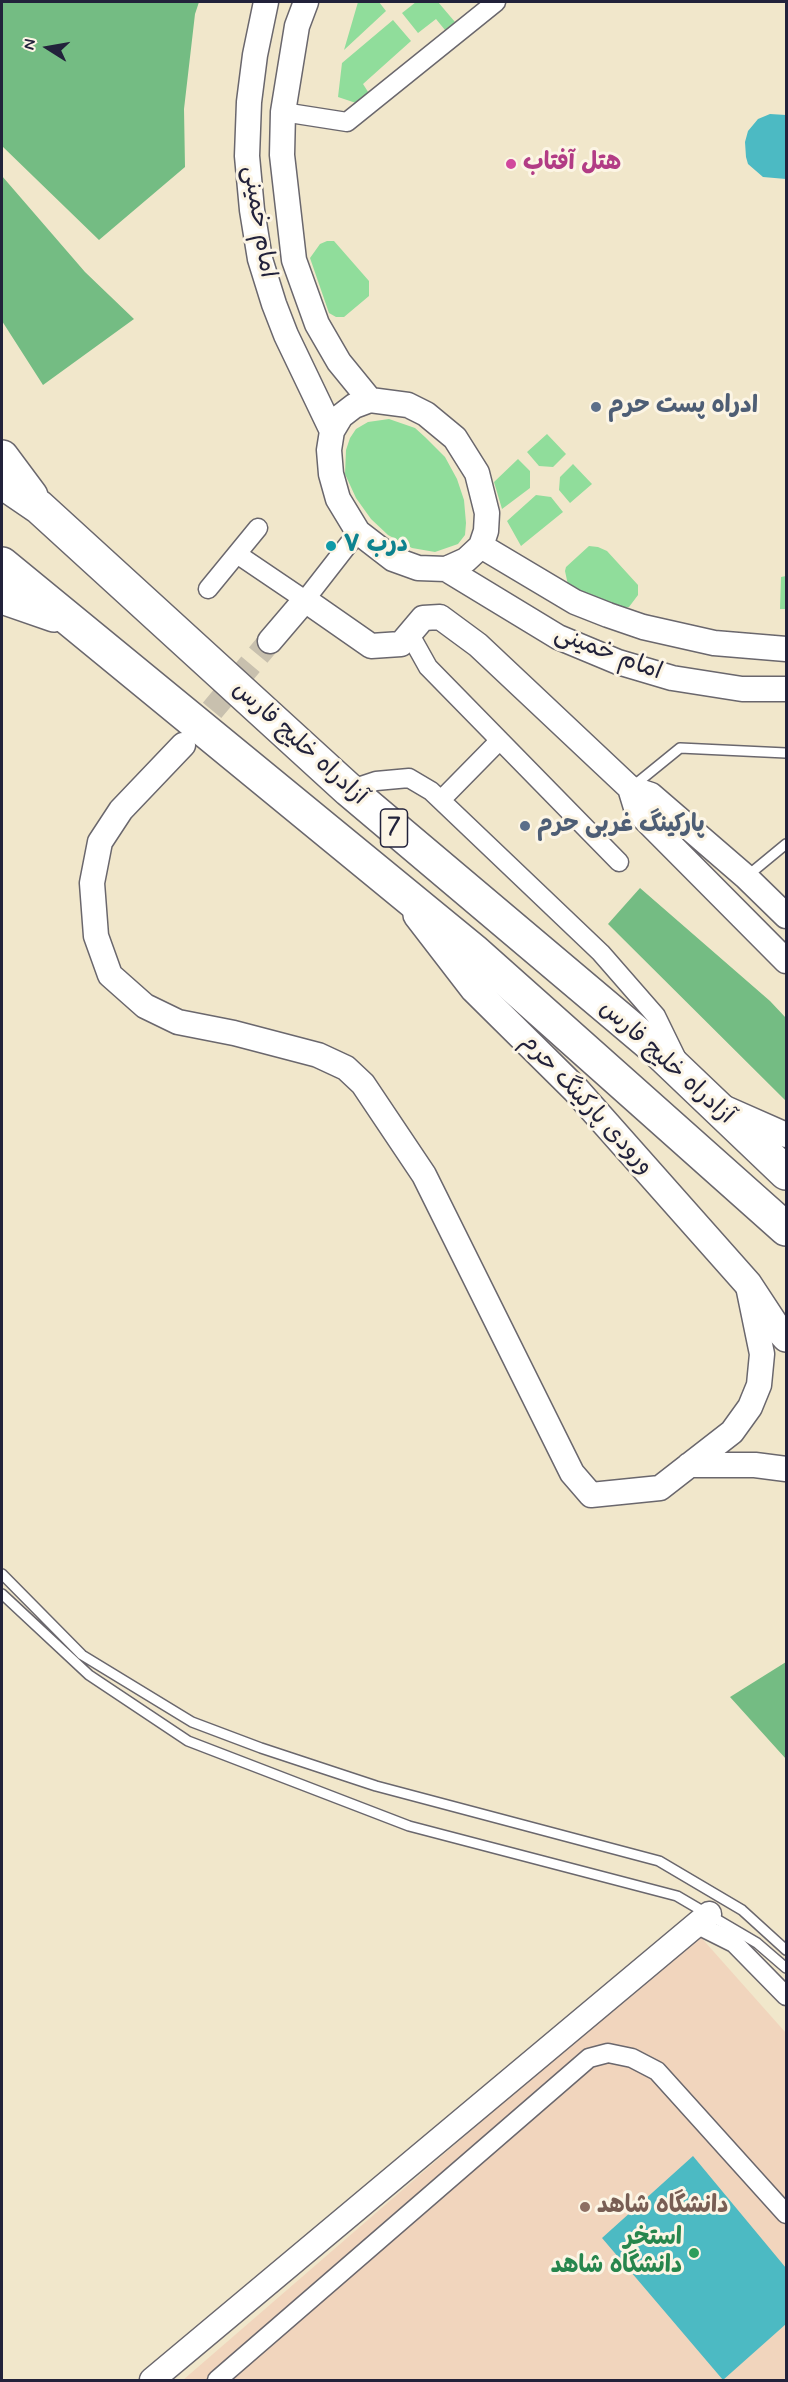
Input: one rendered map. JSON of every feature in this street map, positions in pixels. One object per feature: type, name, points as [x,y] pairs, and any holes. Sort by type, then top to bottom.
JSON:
[{"type":"highway","points":[[2,457],[39,507]]},
{"type":"highway","name":"آزادراه خلیج فارس","points":[[2,482],[39,507],[349,790],[656,1049],[786,1173]]},
{"type":"highway","name":"آزادراه خلیج فارس","points":[[2,564],[475,952],[786,1229]]},
{"type":"highway","points":[[2,597],[76,624]]},
{"type":"main road","name":"ورودی پارکینگ حرم","points":[[393,884],[474,989],[576,1090],[748,1284],[783,1336]]},
{"type":"street","name":"امام خمینی","points":[[266,2],[255,55],[249,102],[247,156],[252,210],[260,259],[274,304],[286,335],[332,431]]},
{"type":"street","name":"امام خمینی","points":[[306,2],[297,26],[283,112],[282,156],[294,260],[317,324],[339,362],[370,400]]},
{"type":"street","points":[[283,112],[347,122],[496,2]]},
{"type":"street","points":[[370,400],[408,405],[426,414],[455,438],[477,473],[487,513],[486,531],[481,546],[466,560],[447,569],[418,568],[393,559],[358,531],[338,499],[331,474],[329,450],[332,431],[341,416],[354,406],[370,400]]},
{"type":"street","points":[[208,589],[258,528]]},
{"type":"street","points":[[270,641],[358,531]]},
{"type":"street","name":"امام خمینی","points":[[481,546],[575,602],[643,627],[714,643],[786,650]]},
{"type":"street","points":[[237,554],[371,646],[401,644],[423,618],[440,617],[478,645],[630,788],[651,795],[784,910]]},
{"type":"street","name":"امام خمینی","points":[[447,569],[558,637],[618,662],[672,678],[742,689],[786,689]]},
{"type":"street","points":[[409,633],[428,667],[619,862]]},
{"type":"street","points":[[441,800],[499,741]]},
{"type":"street","points":[[183,745],[121,810],[100,842],[92,882],[94,915],[96,936],[110,975],[145,1006],[178,1022],[318,1054],[346,1068],[363,1084],[424,1175],[572,1473],[591,1495],[660,1488],[732,1432],[750,1407],[759,1385],[762,1354],[748,1284]]},
{"type":"street","points":[[349,790],[376,781],[409,778],[441,800],[602,953],[656,1016],[686,1078]]},
{"type":"street","points":[[630,788],[637,811],[786,961]]},
{"type":"street","points":[[711,1102],[786,1135]]},
{"type":"street","points":[[689,1465],[755,1465],[786,1468]]},
{"type":"street","points":[[152,2380],[702,1919],[734,1943],[786,1996]]},
{"type":"street","points":[[217,2380],[589,2058],[608,2053],[632,2058],[657,2071],[786,2214]]},
{"type":"lane","points":[[630,788],[680,748],[786,753]]},
{"type":"lane","points":[[746,877],[786,844]]},
{"type":"lane","points":[[2,1574],[82,1655],[192,1722],[261,1748],[376,1786],[659,1861],[742,1910],[786,1950]]},
{"type":"lane","points":[[2,1594],[90,1675],[188,1741],[410,1826],[651,1887],[677,1896],[702,1919],[757,1942],[786,1968]]},
{"type":"shaded area","name":"دانشگاه شاهد","points":[[698,1934],[786,2033],[786,2380],[183,2380]]},
{"type":"green space","points":[[2,2],[199,2],[195,14],[184,109],[185,167],[99,240],[2,146]]},
{"type":"green space","points":[[358,2],[379,2],[386,11],[344,50]]},
{"type":"green space","points":[[416,2],[438,2],[455,22],[445,30],[436,19],[418,33],[402,13]]},
{"type":"green space","points":[[393,20],[411,41],[363,84],[372,98],[359,104],[338,97],[342,63]]},
{"type":"green space","points":[[2,176],[85,272],[134,319],[43,385],[2,321]]},
{"type":"green space","points":[[334,241],[369,281],[369,296],[344,317],[336,317],[329,313],[310,258],[320,244]]},
{"type":"green space","points":[[389,419],[415,428],[445,457],[457,479],[464,500],[465,535],[458,544],[435,552],[412,548],[388,535],[371,519],[356,498],[345,474],[346,450],[350,438],[356,429],[368,422]]},
{"type":"green space","points":[[547,434],[566,454],[553,467],[539,466],[527,452]]},
{"type":"green space","points":[[518,459],[530,471],[530,488],[502,509],[494,482]]},
{"type":"green space","points":[[573,464],[592,484],[570,503],[559,490],[560,477]]},
{"type":"green space","points":[[536,495],[551,497],[563,512],[521,546],[507,521]]},
{"type":"green space","points":[[589,546],[607,551],[638,585],[638,595],[629,607],[613,608],[568,585],[566,567]]},
{"type":"green space","points":[[786,576],[786,609],[780,609],[781,577]]},
{"type":"green space","points":[[640,888],[770,1001],[786,1018],[786,1101],[608,924]]},
{"type":"green space","points":[[786,1662],[786,1759],[730,1697]]},
{"type":"water","points":[[770,114],[786,115],[786,179],[763,177],[748,164],[746,157],[745,142],[748,131],[758,119]]},
{"type":"water","name":"استخر دانشگاه شاهد","points":[[693,2156],[786,2268],[786,2324],[723,2380],[602,2238]]},
{"type":"tunnel","points":[[189,738],[270,641]]},
{"type":"place","name":"هتل آفتاب","points":[[511,164]]},
{"type":"place","name":"ادراه پست حرم","points":[[596,407]]},
{"type":"place","name":"درب ۷","points":[[331,546]]},
{"type":"place","name":"پارکینگ غربی حرم","points":[[525,826]]},
{"type":"place","name":"دانشگاه شاهد","points":[[585,2207]]},
{"type":"place","name":"استخر دانشگاه شاهد","points":[[694,2253]]}]
